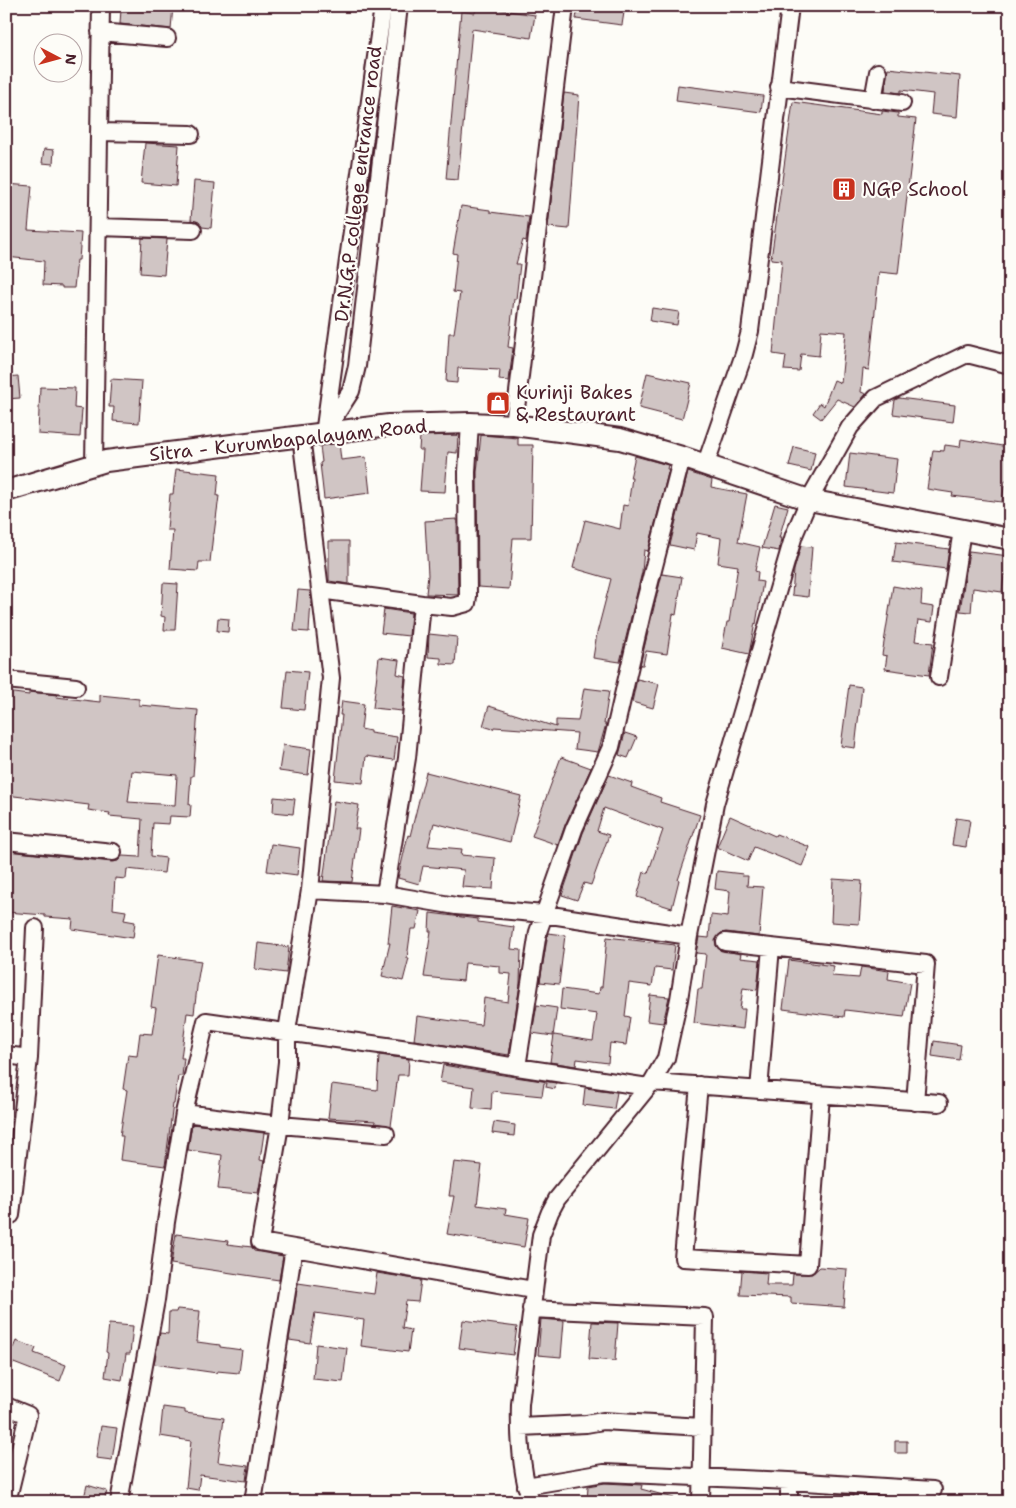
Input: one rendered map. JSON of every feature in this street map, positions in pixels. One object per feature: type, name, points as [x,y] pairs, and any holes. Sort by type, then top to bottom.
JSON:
[{"type":"main road","name":"Sitra - Kurumbapalayam Road","points":[[6,491],[106,461],[389,425],[470,423],[514,425],[620,439],[682,457],[809,500],[1010,539]]},
{"type":"street","points":[[94,465],[101,6]]},
{"type":"street","points":[[324,434],[384,6]]},
{"type":"street","name":"Dr.N.G.P college entrance road","points":[[324,434],[351,391],[357,366],[399,6]]},
{"type":"street","points":[[514,425],[565,6]]},
{"type":"street","points":[[705,466],[744,354],[750,331],[790,6]]},
{"type":"street","points":[[100,32],[167,38]]},
{"type":"street","points":[[873,100],[878,72]]},
{"type":"street","points":[[779,86],[902,103]]},
{"type":"street","points":[[99,132],[191,134]]},
{"type":"street","points":[[98,227],[193,230]]},
{"type":"street","points":[[531,1502],[526,1486],[520,1427],[520,1404],[541,1235],[557,1199],[650,1084],[666,1058],[673,1034],[689,936],[715,804],[794,535],[809,500],[850,427],[876,398],[967,354],[1010,365]]},
{"type":"street","points":[[320,590],[452,607],[467,602],[467,472],[470,423]]},
{"type":"street","points":[[301,436],[331,678],[310,890],[287,1031],[287,1062],[280,1125],[260,1242],[533,1290]]},
{"type":"street","points":[[517,1067],[538,932],[574,829],[611,747],[643,609],[682,457]]},
{"type":"street","points":[[939,677],[962,530]]},
{"type":"street","points":[[385,894],[407,758],[422,604]]},
{"type":"street","points":[[6,680],[76,687]]},
{"type":"street","points":[[6,841],[114,852]]},
{"type":"street","points":[[310,890],[385,894],[456,906],[544,914],[689,936]]},
{"type":"street","points":[[6,1213],[11,1215],[29,1058],[35,928]]},
{"type":"street","points":[[725,942],[926,964],[915,1102]]},
{"type":"street","points":[[759,1090],[771,947]]},
{"type":"street","points":[[119,1502],[156,1300],[166,1222],[184,1114],[206,1021],[287,1031],[517,1067],[650,1084],[939,1103]]},
{"type":"street","points":[[6,1054],[29,1058]]},
{"type":"street","points":[[699,1086],[683,1258],[808,1265],[821,1095]]},
{"type":"street","points":[[184,1114],[386,1134]]},
{"type":"street","points":[[254,1502],[294,1248]]},
{"type":"street","points":[[531,1308],[705,1317],[701,1502]]},
{"type":"street","points":[[6,1406],[28,1415],[7,1502]]},
{"type":"street","points":[[520,1427],[586,1424],[603,1421],[702,1427]]},
{"type":"street","points":[[526,1486],[604,1472],[933,1490]]},
{"type":"street","points":[[788,1502],[789,1481]]},
{"type":"building","points":[[144,6],[173,6],[171,29],[120,24],[121,9],[143,11]]},
{"type":"building","points":[[476,6],[535,15],[531,38],[472,29],[458,180],[446,179],[461,11],[475,13]]},
{"type":"building","points":[[578,6],[625,6],[622,25],[576,19]]},
{"type":"building","points":[[888,68],[960,76],[957,117],[931,114],[933,94],[901,90],[901,93],[885,91]]},
{"type":"building","points":[[678,85],[763,96],[761,112],[676,101]]},
{"type":"building","points":[[564,93],[579,95],[569,229],[548,227]]},
{"type":"building","name":"NGP School","points":[[793,102],[882,114],[882,111],[898,113],[898,117],[916,119],[898,274],[879,272],[869,370],[863,369],[861,392],[866,394],[855,407],[837,399],[821,419],[813,413],[820,403],[824,406],[834,380],[841,383],[846,332],[821,330],[819,356],[801,354],[799,371],[784,370],[786,356],[773,354],[782,260],[771,259]]},
{"type":"building","points":[[145,143],[179,145],[176,186],[141,183]]},
{"type":"building","points":[[44,149],[54,150],[53,164],[42,163]]},
{"type":"building","points":[[194,181],[215,183],[211,228],[202,227],[199,222],[191,220]]},
{"type":"building","points":[[6,184],[32,186],[28,230],[81,233],[74,288],[43,285],[44,261],[6,257]]},
{"type":"building","points":[[461,206],[529,217],[526,241],[523,240],[516,264],[520,264],[508,347],[513,348],[509,381],[499,380],[500,370],[458,368],[457,383],[446,382],[449,333],[454,333],[460,293],[453,292],[457,254],[453,253]]},
{"type":"building","points":[[142,238],[167,239],[164,275],[140,273]]},
{"type":"building","points":[[652,308],[679,312],[677,325],[650,321]]},
{"type":"building","points":[[647,373],[691,383],[682,419],[639,408]]},
{"type":"building","points":[[18,376],[20,398],[6,399],[6,377]]},
{"type":"building","points":[[111,379],[142,381],[139,423],[113,421],[114,407],[109,407]]},
{"type":"building","points":[[40,387],[75,388],[74,408],[82,409],[80,437],[38,434]]},
{"type":"building","points":[[899,398],[955,405],[953,422],[893,414],[895,400]]},
{"type":"building","points":[[458,435],[457,453],[448,452],[445,492],[420,491],[423,450],[419,450],[420,436]]},
{"type":"building","points":[[481,435],[518,438],[518,445],[533,445],[531,538],[513,538],[509,589],[478,587],[477,472]]},
{"type":"building","points":[[961,439],[1008,447],[1006,457],[1010,458],[1010,482],[1005,481],[1002,502],[952,496],[953,493],[927,489],[933,450],[944,451],[945,445],[960,447]]},
{"type":"building","points":[[339,443],[341,460],[366,457],[370,493],[324,499],[320,446]]},
{"type":"building","points":[[794,447],[815,452],[811,471],[789,466]]},
{"type":"building","points":[[850,453],[897,459],[893,493],[846,487]]},
{"type":"building","points":[[635,456],[668,465],[667,469],[669,469],[648,551],[644,550],[642,572],[620,662],[593,658],[597,633],[611,579],[573,568],[585,520],[620,529],[623,505],[628,506],[632,478],[630,478]]},
{"type":"building","points":[[176,469],[219,474],[217,496],[219,496],[210,562],[199,562],[198,571],[170,569],[173,530],[167,530],[170,494],[173,494]]},
{"type":"building","points":[[688,472],[712,480],[711,487],[747,494],[738,542],[760,547],[755,571],[758,572],[757,581],[763,582],[749,654],[722,648],[727,622],[729,622],[738,566],[718,563],[721,538],[697,533],[694,550],[670,545]]},
{"type":"building","points":[[775,504],[788,507],[779,538],[781,538],[779,551],[762,548]]},
{"type":"building","points":[[457,519],[458,595],[426,594],[428,575],[425,521]]},
{"type":"building","points":[[329,541],[349,541],[349,584],[329,581]]},
{"type":"building","points":[[896,542],[949,549],[946,569],[893,562]]},
{"type":"building","points":[[801,546],[812,547],[808,597],[792,595],[794,570]]},
{"type":"building","points":[[969,551],[1009,556],[1007,575],[1004,575],[1002,592],[973,588],[971,612],[960,611]]},
{"type":"building","points":[[662,574],[682,577],[676,615],[673,614],[667,654],[646,651],[643,665],[640,665]]},
{"type":"building","points":[[163,583],[178,584],[175,630],[164,630],[165,617],[161,616]]},
{"type":"building","points":[[893,586],[922,591],[921,605],[934,607],[932,622],[918,620],[915,641],[933,643],[929,675],[885,669],[887,656],[882,655]]},
{"type":"building","points":[[298,590],[310,591],[309,632],[294,631]]},
{"type":"building","points":[[384,609],[411,613],[409,636],[381,633]]},
{"type":"building","points":[[218,618],[229,619],[228,632],[217,631]]},
{"type":"building","points":[[429,634],[457,637],[455,665],[441,664],[441,658],[428,657]]},
{"type":"building","points":[[379,657],[399,660],[397,674],[405,676],[402,711],[373,708]]},
{"type":"building","points":[[287,670],[308,672],[304,710],[283,708]]},
{"type":"building","points":[[637,679],[659,684],[653,708],[632,702]]},
{"type":"building","points":[[849,685],[862,687],[855,748],[841,746]]},
{"type":"building","points":[[584,688],[609,691],[604,724],[606,724],[598,752],[575,749],[577,733],[494,727],[493,729],[483,726],[489,706],[556,727],[556,720],[578,721]]},
{"type":"building","points":[[6,692],[29,695],[29,692],[100,702],[100,695],[139,699],[139,705],[198,710],[193,776],[191,776],[190,817],[170,816],[169,824],[153,823],[151,856],[166,858],[164,873],[127,869],[126,879],[115,878],[113,909],[126,911],[124,920],[135,922],[133,938],[72,929],[73,919],[6,912],[7,851],[112,862],[118,861],[122,856],[140,857],[142,819],[109,816],[110,813],[88,810],[89,805],[6,795]],"holes":[[[132,771],[177,775],[175,805],[128,802]]]},
{"type":"building","points":[[342,701],[364,704],[361,729],[370,731],[370,733],[397,737],[394,760],[366,756],[363,783],[335,780]]},
{"type":"building","points":[[625,733],[637,737],[628,758],[619,755]]},
{"type":"building","points":[[283,745],[311,749],[308,775],[279,771]]},
{"type":"building","points":[[561,757],[591,768],[558,845],[532,836]]},
{"type":"building","points":[[426,772],[521,796],[510,842],[434,823],[428,846],[462,849],[461,855],[495,858],[493,889],[462,887],[464,870],[423,866],[419,884],[398,878]]},
{"type":"building","points":[[609,775],[632,783],[631,787],[661,798],[660,802],[700,815],[678,880],[672,908],[637,897],[644,872],[648,873],[663,830],[604,808],[597,831],[609,835],[591,885],[584,883],[577,900],[562,895],[583,833]]},
{"type":"building","points":[[274,797],[295,799],[293,814],[273,812]]},
{"type":"building","points":[[334,801],[359,805],[355,829],[359,829],[352,882],[323,881]]},
{"type":"building","points":[[730,816],[775,836],[776,834],[810,847],[802,866],[754,847],[748,861],[717,847]]},
{"type":"building","points":[[956,818],[970,820],[966,847],[952,845]]},
{"type":"building","points":[[271,844],[300,848],[297,875],[267,871]]},
{"type":"building","points":[[717,871],[743,874],[742,876],[748,876],[747,886],[763,887],[759,936],[726,932],[721,933],[715,940],[716,946],[720,950],[741,954],[740,958],[760,960],[757,990],[743,988],[740,1009],[745,1009],[743,1029],[694,1023],[698,989],[702,989],[706,954],[696,953],[699,937],[709,938],[711,915],[728,917],[730,891],[715,889]]},
{"type":"building","points":[[833,879],[862,881],[859,924],[831,922]]},
{"type":"building","points":[[392,906],[420,911],[416,929],[411,929],[407,958],[409,958],[403,981],[382,976],[390,943],[388,943]]},
{"type":"building","points":[[430,913],[478,919],[478,922],[514,927],[511,949],[521,950],[520,984],[509,1055],[414,1040],[417,1016],[481,1025],[484,998],[508,1002],[511,974],[500,973],[500,966],[465,963],[463,981],[424,977],[431,931],[429,931]]},
{"type":"building","points":[[548,933],[565,935],[559,984],[540,982]]},
{"type":"building","points":[[607,937],[675,945],[672,970],[655,968],[652,986],[629,983],[625,1016],[630,1017],[626,1045],[610,1043],[608,1063],[577,1059],[576,1066],[550,1062],[554,1035],[593,1041],[597,1014],[560,1009],[562,989],[599,994],[600,987],[602,987]]},
{"type":"building","points":[[258,943],[289,947],[286,973],[255,969]]},
{"type":"building","points":[[158,955],[201,961],[194,1014],[187,1013],[181,1058],[184,1058],[182,1076],[178,1076],[165,1166],[120,1160],[123,1136],[120,1136],[127,1090],[123,1089],[128,1055],[137,1056],[140,1033],[152,1034],[156,1008],[151,1007]]},
{"type":"building","points":[[789,960],[834,966],[832,976],[859,978],[861,967],[889,971],[888,979],[910,983],[904,1017],[845,1010],[844,1017],[783,1009]]},
{"type":"building","points":[[650,995],[669,997],[663,1023],[647,1021]]},
{"type":"building","points":[[537,1005],[557,1008],[553,1036],[532,1033]]},
{"type":"building","points":[[934,1041],[961,1045],[959,1060],[932,1056]]},
{"type":"building","points":[[379,1055],[409,1059],[408,1075],[398,1075],[391,1126],[375,1123],[375,1121],[328,1118],[332,1084],[377,1090]]},
{"type":"building","points":[[443,1065],[556,1083],[555,1089],[546,1087],[547,1083],[544,1083],[542,1096],[492,1091],[491,1110],[472,1108],[474,1087],[440,1082]]},
{"type":"building","points":[[585,1088],[617,1092],[614,1109],[583,1105]]},
{"type":"building","points":[[494,1122],[515,1125],[514,1136],[492,1133]]},
{"type":"building","points":[[192,1124],[264,1133],[260,1160],[264,1161],[258,1193],[218,1189],[222,1155],[188,1150]]},
{"type":"building","points":[[454,1162],[482,1165],[477,1205],[506,1209],[505,1214],[529,1218],[524,1247],[447,1234],[454,1196],[449,1196]]},
{"type":"building","points":[[176,1234],[228,1241],[227,1244],[252,1247],[254,1251],[283,1256],[279,1280],[171,1264]]},
{"type":"building","points":[[820,1267],[847,1269],[844,1307],[791,1303],[791,1297],[740,1295],[742,1271],[767,1273],[766,1285],[792,1285],[793,1274],[812,1274]]},
{"type":"building","points":[[377,1273],[421,1280],[418,1302],[406,1301],[402,1328],[411,1330],[408,1352],[361,1346],[364,1320],[315,1313],[310,1343],[289,1340],[298,1283],[374,1294]]},
{"type":"building","points":[[177,1309],[200,1311],[197,1342],[242,1350],[239,1373],[217,1371],[217,1373],[154,1364],[160,1333],[168,1334],[169,1312],[176,1312]]},
{"type":"building","points":[[541,1319],[564,1321],[561,1357],[538,1355]]},
{"type":"building","points":[[463,1320],[517,1327],[513,1355],[459,1348]]},
{"type":"building","points":[[592,1322],[618,1323],[615,1361],[589,1359]]},
{"type":"building","points":[[109,1324],[133,1326],[130,1354],[126,1354],[122,1380],[105,1377]]},
{"type":"building","points":[[16,1341],[36,1348],[34,1353],[66,1365],[60,1381],[6,1360],[6,1345],[13,1348]]},
{"type":"building","points":[[316,1344],[347,1348],[343,1382],[313,1379]]},
{"type":"building","points":[[163,1407],[185,1410],[185,1413],[224,1418],[218,1462],[248,1466],[246,1481],[200,1475],[198,1490],[186,1488],[191,1441],[160,1436]]},
{"type":"building","points":[[101,1426],[117,1428],[112,1460],[96,1458]]},
{"type":"building","points":[[895,1441],[907,1441],[907,1453],[895,1453]]},
{"type":"building","points":[[605,1483],[642,1485],[641,1489],[674,1498],[674,1502],[587,1502],[588,1486]]},
{"type":"building","points":[[87,1485],[107,1491],[104,1502],[83,1502]]},
{"type":"building","points":[[827,1493],[853,1495],[852,1502],[827,1502]]},
{"type":"place","name":"NGP School","points":[[844,189]]},
{"type":"place","name":"Kurinji Bakes & Restaurant","points":[[498,403]]}]
